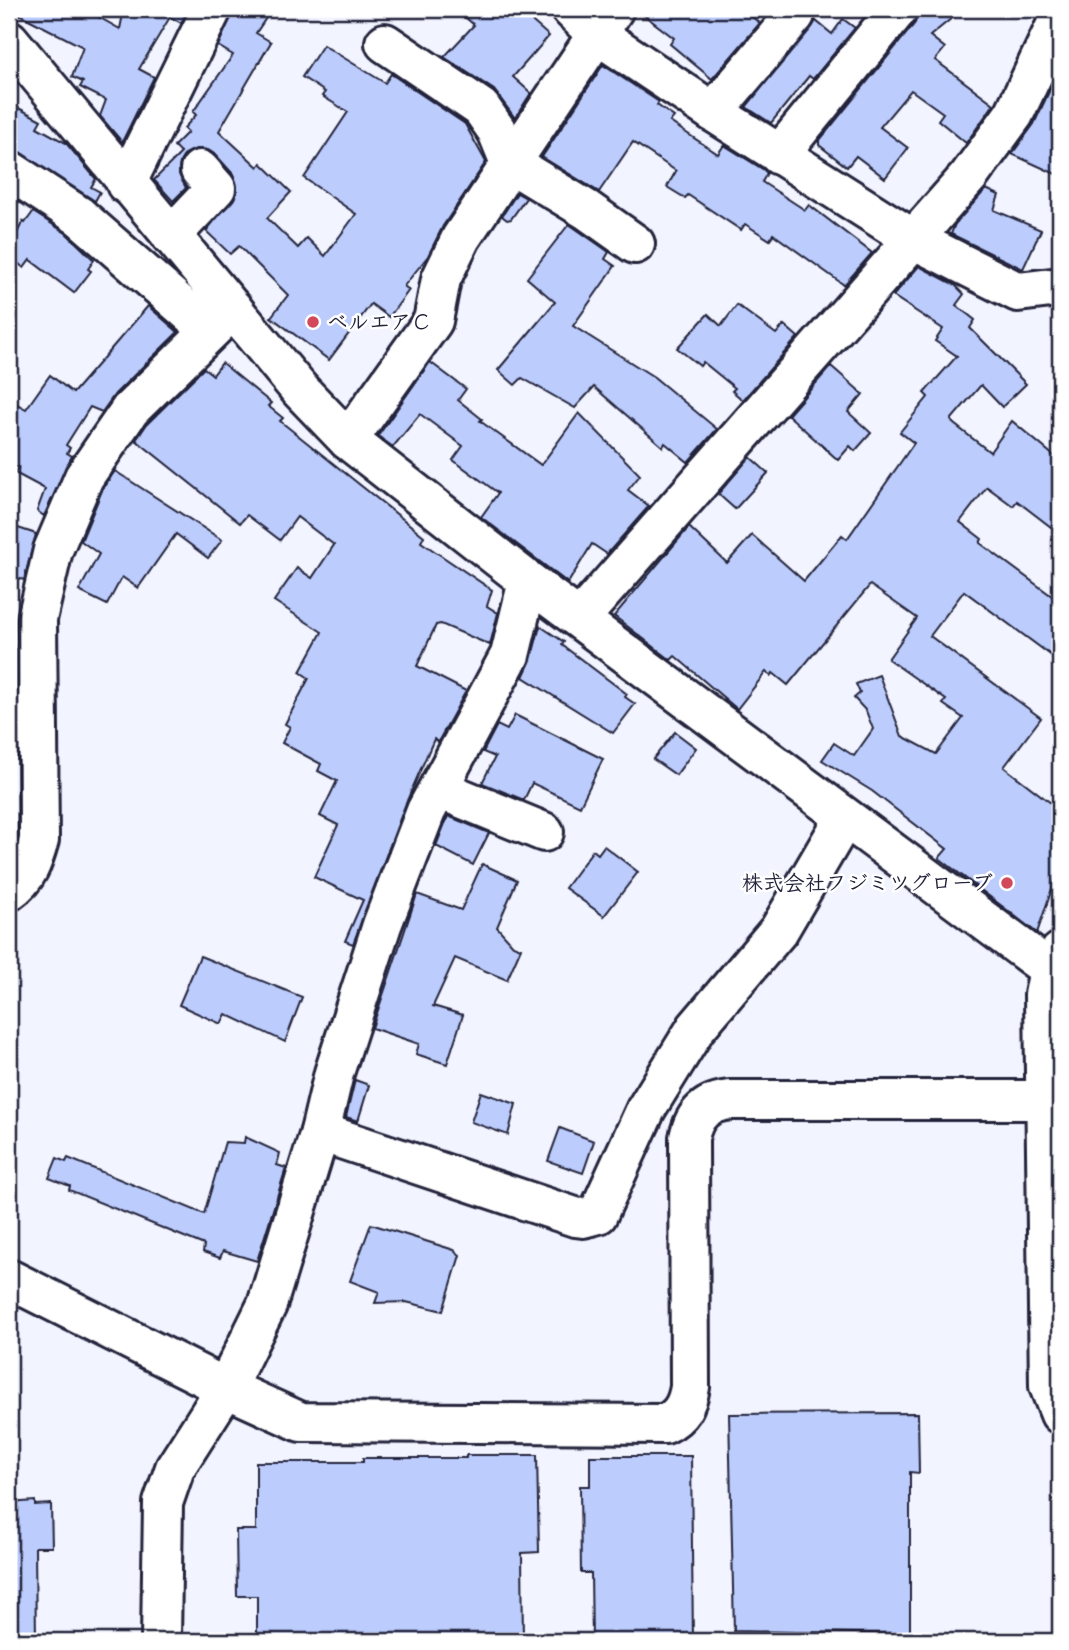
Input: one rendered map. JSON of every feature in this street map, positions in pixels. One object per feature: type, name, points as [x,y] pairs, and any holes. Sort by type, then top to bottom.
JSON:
[{"type":"street","points":[[127,184],[212,9]]},
{"type":"street","points":[[713,112],[795,15],[789,9]]},
{"type":"street","points":[[779,155],[898,9]]},
{"type":"street","points":[[348,440],[433,321],[441,279],[461,238],[510,163],[593,17],[713,112],[913,239],[1018,292],[1060,288]]},
{"type":"street","points":[[580,618],[969,176],[1014,114],[1060,17]]},
{"type":"street","points":[[9,40],[171,236],[221,319]]},
{"type":"street","points":[[385,43],[481,108],[497,131],[510,163],[587,210],[635,244]]},
{"type":"street","points":[[9,170],[79,216],[221,319],[300,390],[348,440],[528,581],[844,819],[1057,966],[1044,995],[1049,1386],[1060,1415]]},
{"type":"street","points":[[171,236],[216,188],[200,170]]},
{"type":"street","points":[[9,891],[19,884],[32,865],[39,840],[37,619],[53,550],[84,477],[130,411],[221,319]]},
{"type":"street","points":[[161,1641],[163,1503],[175,1468],[226,1388],[267,1305],[320,1132],[334,1073],[378,937],[426,811],[510,655],[528,581]]},
{"type":"street","points":[[439,789],[544,832]]},
{"type":"street","points":[[320,1132],[575,1217],[598,1214],[646,1109],[696,1028],[779,930],[844,819]]},
{"type":"street","points":[[9,1279],[226,1388],[301,1422],[665,1424],[677,1418],[688,1398],[689,1138],[698,1114],[707,1106],[731,1100],[1046,1100]]},
{"type":"building","points":[[9,9],[84,9],[120,29],[124,9],[188,9],[181,23],[170,17],[139,69],[154,77],[122,142],[100,116],[106,100],[80,87],[83,82],[72,77],[83,47]]},
{"type":"building","points":[[234,9],[272,9],[256,33],[271,42],[219,131],[258,167],[261,163],[291,192],[267,218],[298,248],[307,238],[325,256],[356,214],[304,178],[348,112],[322,96],[325,92],[302,77],[323,45],[385,83],[391,74],[465,124],[486,162],[443,226],[428,256],[404,286],[409,290],[389,317],[371,304],[329,360],[271,317],[288,295],[239,246],[230,254],[206,231],[237,193],[233,174],[216,155],[208,150],[196,149],[185,154],[180,162],[179,174],[186,188],[173,201],[154,180],[181,153],[174,146],[188,132],[184,128],[196,115],[193,112],[233,55],[218,46]]},
{"type":"building","points":[[456,9],[518,9],[549,36],[513,77],[531,93],[515,118],[494,90],[444,57],[474,25]]},
{"type":"building","points":[[636,9],[741,9],[760,23],[712,79],[670,44],[674,38]]},
{"type":"building","points":[[919,9],[963,9],[930,36],[945,48],[935,60],[994,104],[966,143],[938,120],[943,113],[911,90],[880,127],[908,148],[885,178],[856,156],[847,167],[819,145],[819,141],[915,23]]},
{"type":"building","points":[[843,19],[855,28],[813,79],[809,76],[771,123],[746,107],[816,21],[832,34]]},
{"type":"building","points":[[603,65],[659,102],[657,105],[674,117],[670,122],[718,154],[724,145],[764,170],[767,173],[762,182],[805,210],[809,205],[872,253],[844,285],[773,234],[770,240],[745,224],[741,230],[688,195],[685,198],[667,187],[676,171],[633,142],[599,192],[542,157]]},
{"type":"building","points":[[1060,68],[1060,176],[1012,154],[1034,124]]},
{"type":"building","points":[[9,103],[41,120],[37,127],[66,143],[96,179],[91,187],[100,192],[95,201],[9,147]]},
{"type":"building","points":[[986,189],[999,195],[994,210],[1041,230],[1023,269],[951,234],[955,224]]},
{"type":"building","points":[[517,193],[526,198],[511,219],[507,220],[502,216]]},
{"type":"building","points":[[33,212],[66,233],[94,260],[88,269],[91,271],[74,293],[30,260],[24,268],[9,256],[9,249],[23,221],[25,223]]},
{"type":"building","points":[[569,224],[609,252],[605,259],[615,266],[573,326],[654,377],[717,429],[688,462],[665,443],[663,447],[594,387],[575,408],[522,378],[515,385],[498,370],[555,302],[527,278]]},
{"type":"building","points":[[919,266],[955,285],[964,294],[956,305],[975,320],[970,328],[1026,384],[1002,407],[981,385],[951,420],[990,452],[1012,421],[1060,461],[1060,513],[1051,527],[1017,501],[1013,506],[987,487],[960,522],[982,539],[980,543],[1060,602],[1060,662],[964,591],[930,636],[1041,718],[1004,767],[1060,810],[1060,865],[1037,933],[939,858],[947,849],[872,791],[822,760],[834,743],[854,756],[873,729],[866,711],[854,698],[860,693],[856,684],[879,675],[902,736],[936,754],[963,718],[943,704],[946,700],[888,659],[917,618],[870,585],[788,685],[773,673],[771,676],[766,672],[737,709],[675,656],[671,660],[614,616],[689,527],[727,563],[752,535],[804,581],[842,535],[847,539],[914,443],[900,432],[928,397],[924,393],[957,356],[935,341],[943,329],[893,296]]},
{"type":"building","points":[[737,305],[776,334],[784,325],[798,337],[743,400],[732,391],[735,388],[703,362],[700,366],[677,348],[708,314],[721,326]]},
{"type":"building","points":[[148,306],[178,332],[115,394],[102,412],[90,407],[66,445],[70,448],[67,453],[72,456],[44,516],[37,511],[45,489],[15,473],[18,468],[9,463],[9,417],[17,404],[26,409],[50,375],[73,393]]},
{"type":"building","points":[[430,362],[466,389],[458,400],[482,419],[480,421],[541,465],[579,413],[640,475],[628,490],[649,506],[607,554],[592,544],[568,583],[481,517],[498,493],[453,460],[463,446],[420,414],[393,447],[378,436]]},
{"type":"building","points":[[222,363],[271,403],[268,406],[283,418],[280,421],[424,536],[421,542],[492,590],[487,606],[498,613],[490,645],[441,624],[436,625],[417,666],[466,691],[438,742],[434,739],[406,803],[353,944],[345,941],[363,900],[314,877],[338,825],[320,816],[337,781],[318,771],[321,764],[282,743],[290,727],[285,724],[309,678],[300,672],[322,632],[274,601],[297,568],[312,578],[334,545],[297,517],[280,540],[247,515],[240,523],[136,440],[147,424],[204,368],[213,375]]},
{"type":"building","points":[[831,366],[863,394],[848,412],[871,433],[855,451],[850,446],[838,460],[788,415]]},
{"type":"building","points":[[750,457],[768,473],[735,509],[718,494]]},
{"type":"building","points":[[115,471],[222,540],[208,558],[176,534],[138,588],[122,577],[107,605],[79,591],[99,554],[81,541],[103,488]]},
{"type":"building","points":[[9,525],[36,534],[24,580],[9,576]]},
{"type":"building","points":[[540,626],[564,642],[562,645],[627,694],[625,697],[635,704],[613,733],[523,677],[531,660]]},
{"type":"building","points":[[515,715],[603,759],[580,806],[532,783],[524,800],[482,783],[495,757],[483,752],[497,725],[507,730]]},
{"type":"building","points":[[675,732],[696,748],[676,775],[653,759]]},
{"type":"building","points":[[448,816],[489,833],[473,865],[436,846]]},
{"type":"building","points":[[604,846],[638,872],[604,916],[565,888],[593,850],[598,854]]},
{"type":"building","points":[[482,864],[517,880],[497,927],[513,945],[521,948],[507,980],[455,958],[433,1006],[463,1015],[447,1064],[416,1054],[419,1044],[372,1028],[417,894],[461,910]]},
{"type":"building","points":[[200,956],[302,997],[285,1042],[226,1014],[221,1024],[179,1005]]},
{"type":"building","points":[[355,1080],[369,1085],[358,1121],[346,1117]]},
{"type":"building","points":[[481,1092],[516,1104],[508,1135],[471,1122]]},
{"type":"building","points":[[560,1128],[594,1141],[583,1173],[548,1161]]},
{"type":"building","points":[[245,1137],[280,1153],[277,1165],[286,1168],[257,1261],[223,1251],[220,1258],[203,1252],[204,1245],[69,1190],[70,1186],[49,1178],[57,1158],[66,1162],[68,1158],[204,1214],[225,1142],[244,1143]]},
{"type":"building","points":[[371,1224],[454,1250],[460,1255],[443,1311],[406,1302],[375,1303],[379,1292],[350,1281]]},
{"type":"building","points":[[918,1413],[919,1473],[910,1472],[910,1634],[734,1631],[729,1414]]},
{"type":"building","points":[[466,1455],[537,1455],[539,1552],[522,1553],[523,1641],[257,1641],[257,1596],[237,1596],[236,1530],[256,1530],[256,1462],[363,1462],[363,1458],[466,1458]]},
{"type":"building","points":[[590,1456],[691,1456],[693,1641],[592,1641],[591,1573],[581,1573],[580,1486],[590,1486]]},
{"type":"building","points":[[35,1501],[35,1505],[51,1504],[52,1547],[35,1547],[36,1641],[9,1641],[9,1503]]},
{"type":"place","name":"ベルエアＣ","points":[[313,322]]},
{"type":"place","name":"株式会社フジミツグローブ","points":[[1007,883]]}]
